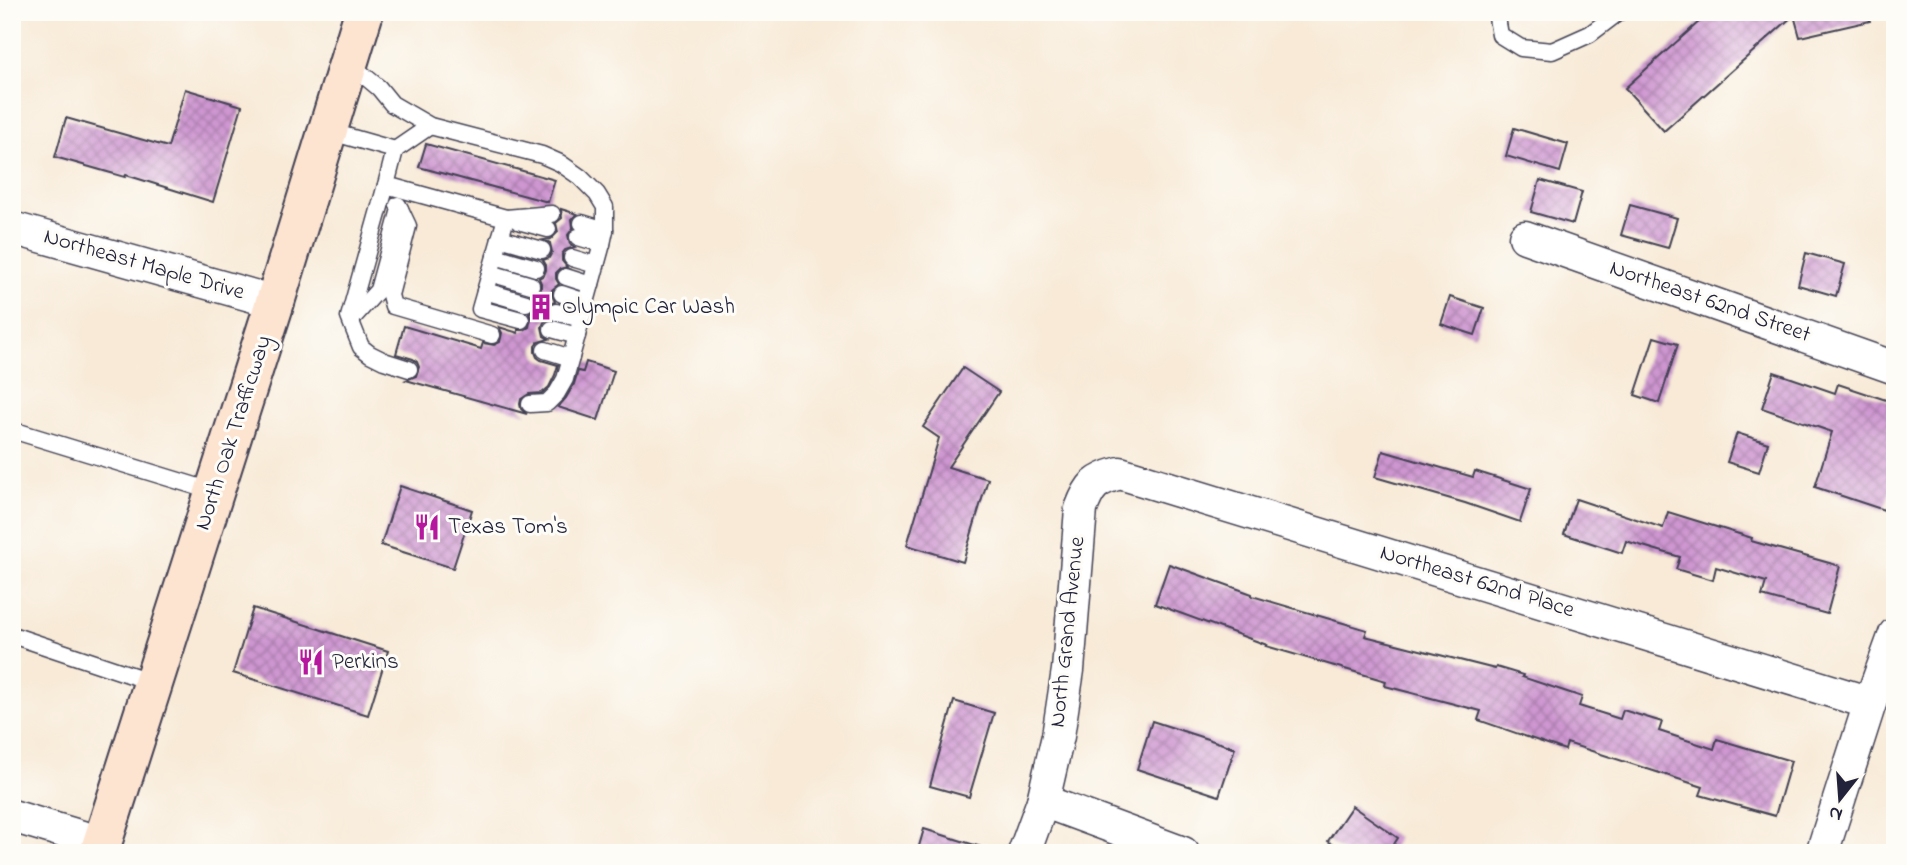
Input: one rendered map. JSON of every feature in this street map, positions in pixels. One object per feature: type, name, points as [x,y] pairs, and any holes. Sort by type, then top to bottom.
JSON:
[{"type":"main road","name":"North Oak Trafficway","points":[[100,848],[275,303],[364,12]]},
{"type":"street","name":"Northeast Maple Drive","points":[[12,228],[275,303]]},
{"type":"street","name":"Northeast 62nd Street","points":[[1525,237],[1895,368]]},
{"type":"street","name":"Northeast 62nd Place","points":[[1088,491],[1101,478],[1120,473],[1870,703]]},
{"type":"street","name":"North Grand Avenue","points":[[1024,853],[1042,801],[1058,736],[1068,670],[1081,509],[1088,491]]},
{"type":"street","points":[[1822,853],[1895,634]]},
{"type":"street","points":[[1042,801],[1183,853]]},
{"type":"street","points":[[12,816],[100,848]]},
{"type":"lane","points":[[1496,12],[1500,35],[1521,48],[1552,51],[1590,34],[1619,12]]},
{"type":"lane","points":[[349,63],[379,88],[392,104],[430,126],[515,146],[559,163],[580,177],[597,194],[605,207],[603,237],[565,379],[547,403],[530,404]]},
{"type":"lane","points":[[409,369],[370,354],[362,347],[349,317],[395,150],[430,126]]},
{"type":"lane","points":[[328,131],[395,150]]},
{"type":"lane","points":[[386,185],[408,226],[390,295],[393,306],[492,335]]},
{"type":"lane","points":[[386,185],[506,218],[550,222]]},
{"type":"lane","points":[[351,320],[378,290],[400,209]]},
{"type":"lane","points":[[506,218],[481,309],[521,320]]},
{"type":"lane","points":[[580,230],[603,237]]},
{"type":"lane","points":[[500,238],[542,250]]},
{"type":"lane","points":[[495,256],[536,268]]},
{"type":"lane","points":[[572,258],[596,265]]},
{"type":"lane","points":[[490,273],[531,285]]},
{"type":"lane","points":[[566,278],[591,285]]},
{"type":"lane","points":[[485,290],[526,303]]},
{"type":"lane","points":[[562,294],[586,302]]},
{"type":"lane","points":[[556,312],[581,319]]},
{"type":"lane","points":[[552,329],[577,336]]},
{"type":"lane","points":[[545,350],[571,358]]},
{"type":"lane","points":[[22,433],[215,492]]},
{"type":"lane","points":[[12,635],[152,682]]},
{"type":"building","points":[[1710,12],[1869,12],[1870,21],[1800,37],[1794,15],[1664,131],[1625,88]]},
{"type":"building","points":[[185,89],[242,106],[213,202],[126,175],[125,177],[55,157],[66,118],[168,147]]},
{"type":"building","points":[[1514,128],[1568,144],[1560,172],[1506,156]]},
{"type":"building","points":[[426,144],[555,180],[548,202],[419,167]]},
{"type":"building","points":[[1540,180],[1582,192],[1573,224],[1531,212]]},
{"type":"building","points":[[1630,205],[1677,218],[1668,248],[1621,235]]},
{"type":"building","name":"Olympic Car Wash","points":[[561,209],[577,214],[572,219],[573,228],[568,235],[570,244],[575,247],[562,254],[562,261],[567,267],[556,273],[559,284],[552,290],[555,302],[549,304],[546,309],[549,319],[542,327],[544,336],[549,339],[538,342],[535,346],[537,357],[558,365],[549,387],[542,393],[529,394],[521,399],[521,409],[527,414],[406,380],[416,376],[419,367],[413,359],[396,354],[404,326],[481,349],[483,343],[494,345],[500,342],[502,333],[499,327],[518,333],[518,330],[529,327],[529,313],[536,305],[533,295],[541,289],[539,278],[546,270],[543,260],[549,258],[552,252],[550,243],[544,240],[551,239],[558,232],[556,223],[562,218]]},
{"type":"building","points":[[1806,253],[1845,264],[1836,296],[1798,285]]},
{"type":"building","points":[[1450,297],[1484,308],[1475,335],[1441,324]]},
{"type":"building","points":[[1654,337],[1678,344],[1659,403],[1635,395]]},
{"type":"building","points":[[586,362],[614,371],[598,420],[558,407],[574,384],[578,371],[583,372]]},
{"type":"building","points":[[963,368],[999,392],[948,467],[988,479],[963,562],[907,545],[939,438],[923,427]]},
{"type":"building","points":[[1774,372],[1835,393],[1838,384],[1895,403],[1895,478],[1884,510],[1815,487],[1832,432],[1762,408]]},
{"type":"building","points":[[1737,433],[1768,443],[1759,472],[1727,462]]},
{"type":"building","points":[[1383,451],[1473,477],[1475,471],[1531,489],[1520,522],[1375,477]]},
{"type":"building","name":"Texas Tom's","points":[[400,486],[472,510],[453,568],[381,545]]},
{"type":"building","points":[[1576,499],[1663,528],[1668,512],[1752,538],[1751,541],[1840,566],[1827,614],[1762,596],[1766,582],[1716,567],[1713,580],[1676,569],[1680,557],[1626,541],[1622,553],[1564,534]]},
{"type":"building","points":[[1169,564],[1252,596],[1367,630],[1365,636],[1523,675],[1522,677],[1582,697],[1579,706],[1620,719],[1623,710],[1662,722],[1659,731],[1714,749],[1717,739],[1791,761],[1775,816],[1700,795],[1703,787],[1567,743],[1565,750],[1478,720],[1481,711],[1385,686],[1386,681],[1266,646],[1155,604]]},
{"type":"building","name":"Perkins","points":[[253,608],[388,651],[368,715],[233,673]]},
{"type":"building","points":[[954,701],[994,713],[969,797],[930,786]]},
{"type":"building","points":[[1152,721],[1235,748],[1219,796],[1137,769]]},
{"type":"building","points":[[1352,806],[1398,838],[1388,853],[1345,853],[1328,841]]},
{"type":"building","points":[[924,829],[984,848],[983,853],[917,853]]},
{"type":"place","name":"Olympic Car Wash","points":[[541,307]]},
{"type":"place","name":"Texas Tom's","points":[[427,527]]},
{"type":"place","name":"Perkins","points":[[311,662]]}]
